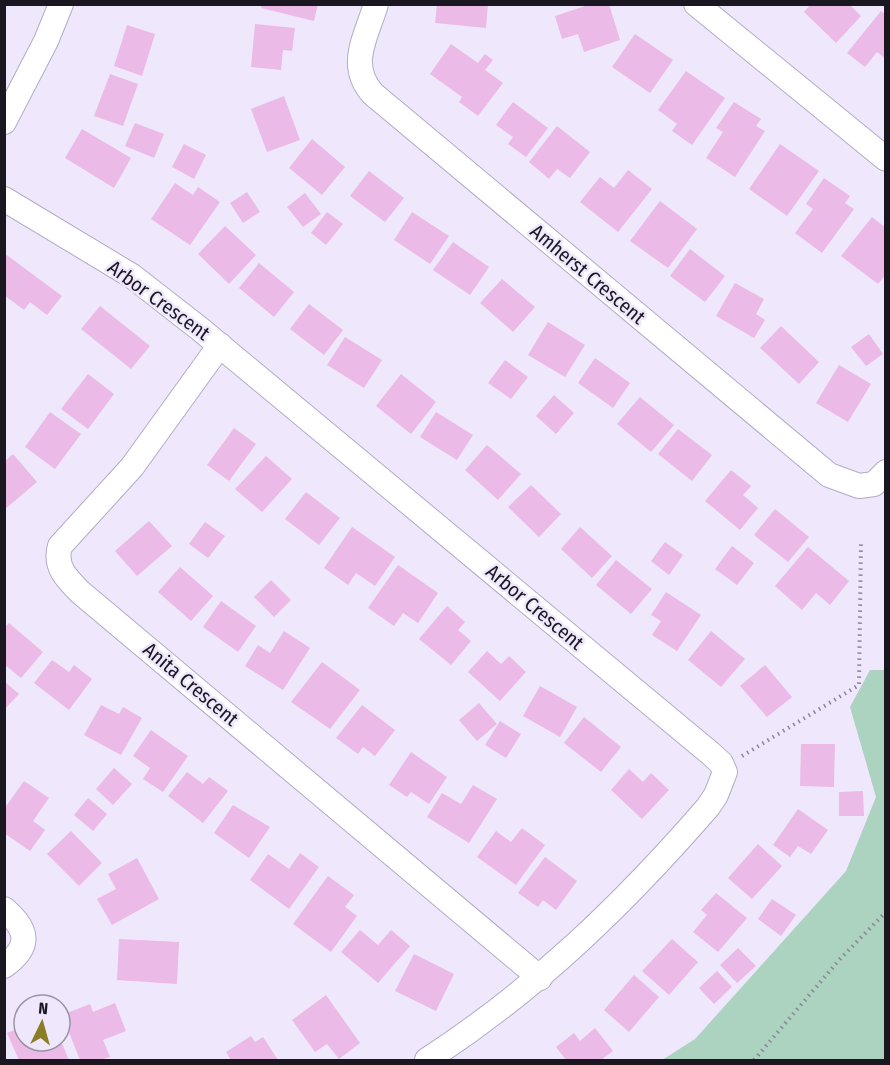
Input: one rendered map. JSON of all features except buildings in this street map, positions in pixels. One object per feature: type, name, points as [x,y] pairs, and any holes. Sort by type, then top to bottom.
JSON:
[{"type":"street","points":[[4,123],[46,41],[61,4]]},
{"type":"street","name":"Amherst Crescent","points":[[376,4],[358,63],[364,84],[373,94],[830,475],[859,486],[874,484],[885,472]]},
{"type":"street","points":[[696,4],[885,159]]},
{"type":"street","name":"Arbor Crescent","points":[[4,199],[132,276],[220,345],[710,753],[725,772]]},
{"type":"street","name":"Anita Crescent","points":[[220,345],[132,468],[60,546],[57,558],[60,568],[80,592],[540,978]]},
{"type":"street","points":[[427,1060],[486,1021],[540,978],[605,920],[656,867],[708,807],[716,795],[725,772]]},
{"type":"street","points":[[4,909],[21,926],[24,942],[20,955],[4,966]]},
{"type":"path","points":[[725,772],[743,756],[859,685],[861,541]]},
{"type":"path","points":[[754,1060],[840,959],[885,912]]},
{"type":"green space","points":[[870,670],[886,670],[885,1060],[662,1060],[695,1039],[846,871],[876,797],[850,707]]}]
